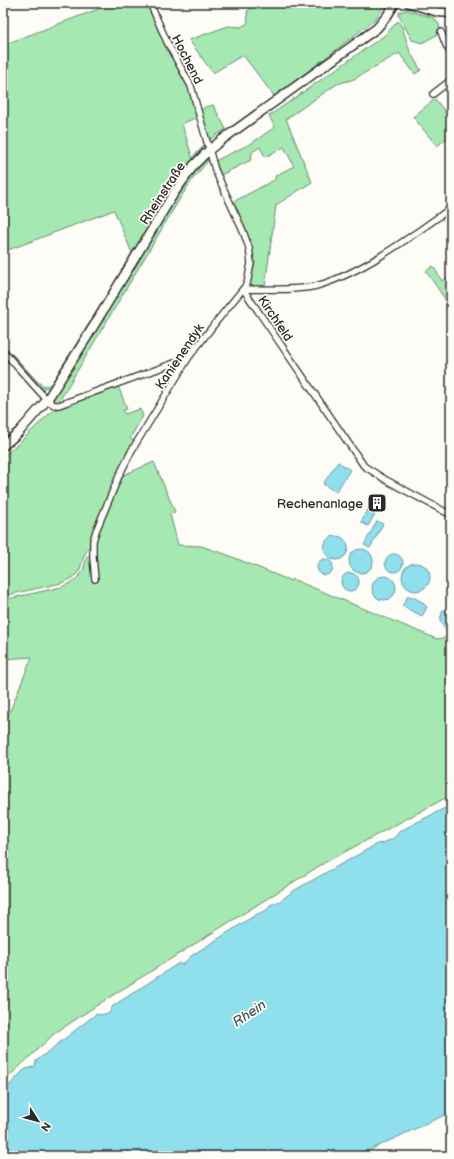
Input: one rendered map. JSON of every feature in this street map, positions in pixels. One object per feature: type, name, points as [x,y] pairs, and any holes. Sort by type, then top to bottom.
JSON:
[{"type":"main road","name":"Rheinstraße","points":[[3,446],[47,400],[174,194],[194,165],[209,150],[234,130],[377,28],[395,3]]},
{"type":"main road","points":[[409,3],[438,12],[451,13]]},
{"type":"street","name":"Hochend","points":[[150,3],[166,42],[191,86],[209,150]]},
{"type":"street","points":[[441,32],[446,46],[451,54]]},
{"type":"street","points":[[432,94],[451,80]]},
{"type":"street","name":"Kanienendyk","points":[[95,579],[92,541],[104,510],[132,450],[188,358],[247,284],[251,263],[249,248],[243,231],[215,170],[209,150]]},
{"type":"street","name":"Kirchfeld","points":[[243,289],[315,286],[336,279],[382,255],[451,208]]},
{"type":"street","name":"Kirchfeld","points":[[243,289],[364,466],[386,480],[451,515]]},
{"type":"street","points":[[3,351],[47,400],[54,405],[188,358]]},
{"type":"green space","points":[[114,3],[147,3],[159,31],[189,88],[197,117],[182,124],[192,157],[205,145],[205,150],[52,386],[48,388],[39,387],[3,347],[3,344],[39,383],[46,386],[51,384],[132,253],[114,210],[3,252],[3,45]]},
{"type":"green space","points":[[255,3],[386,3],[377,17],[369,24],[274,96],[243,55],[213,73],[189,40],[228,26],[241,27],[248,23],[247,11],[254,7]]},
{"type":"green space","points":[[407,10],[434,18],[439,24],[440,33],[422,43],[412,40],[399,16],[399,12]]},
{"type":"green space","points":[[398,21],[402,27],[410,52],[421,70],[415,74],[399,53],[354,79],[337,84],[286,119],[312,182],[276,205],[265,286],[249,286],[255,263],[246,229],[233,202],[276,179],[275,176],[294,166],[284,147],[265,157],[260,147],[252,152],[251,160],[221,175],[215,161],[252,143],[275,127],[269,116],[385,35]]},
{"type":"green space","points":[[435,99],[451,119],[451,135],[437,146],[413,117]]},
{"type":"green space","points":[[213,105],[226,129],[209,140],[200,111],[205,107]]},
{"type":"green space","points":[[206,158],[208,161],[192,180],[179,200],[58,403],[54,403],[52,399],[174,197],[189,174]]},
{"type":"green space","points":[[433,266],[442,281],[451,275],[451,308],[426,271]]},
{"type":"green space","points":[[118,386],[127,409],[123,410],[125,414],[140,409],[143,416],[130,438],[135,442],[84,556],[80,569],[75,576],[61,583],[3,596],[3,456],[18,444],[52,411]]},
{"type":"green space","points":[[154,462],[175,512],[170,514],[178,545],[201,546],[225,554],[291,581],[292,579],[437,639],[451,637],[451,795],[324,863],[105,1000],[55,1033],[3,1082],[3,728],[32,657],[3,659],[3,600],[62,587],[75,580],[83,570],[87,557],[91,554],[95,540],[121,476]]},
{"type":"water","points":[[338,462],[350,470],[336,492],[323,484]]},
{"type":"water","points":[[369,508],[376,512],[368,526],[361,522]]},
{"type":"water","points":[[377,521],[383,524],[370,548],[364,545]]},
{"type":"water","points":[[336,536],[345,539],[348,548],[345,557],[336,560],[327,557],[324,548],[327,539]]},
{"type":"water","points":[[361,549],[369,553],[373,561],[369,569],[361,573],[353,569],[349,561],[353,553]]},
{"type":"water","points":[[394,554],[400,557],[403,563],[400,569],[394,572],[388,569],[385,563],[388,557]]},
{"type":"water","points":[[322,559],[328,559],[333,564],[331,573],[328,575],[322,575],[317,570],[317,564]]},
{"type":"water","points":[[416,563],[426,567],[430,577],[426,587],[416,591],[406,587],[402,577],[406,567]]},
{"type":"water","points":[[350,573],[356,576],[359,582],[356,588],[350,591],[344,588],[341,582],[344,576]]},
{"type":"water","points":[[384,576],[392,580],[396,588],[392,596],[384,600],[376,596],[372,588],[376,580]]},
{"type":"water","points":[[408,596],[424,603],[423,604],[427,607],[422,616],[402,606]]},
{"type":"water","points":[[447,607],[451,607],[451,631],[444,628],[440,621],[442,612]]},
{"type":"water","name":"Rhein","points":[[451,806],[451,1112],[357,1156],[3,1156],[3,1092],[24,1070],[35,1066],[36,1061],[96,1014],[99,1015],[110,1013],[113,1006],[179,963],[182,965],[191,956],[257,914],[263,912],[270,905],[280,901],[295,890],[379,843],[381,844],[394,838],[400,831]]},
{"type":"waterway","points":[[3,345],[37,383]]},
{"type":"place","name":"Rechenanlage","points":[[377,503]]}]
